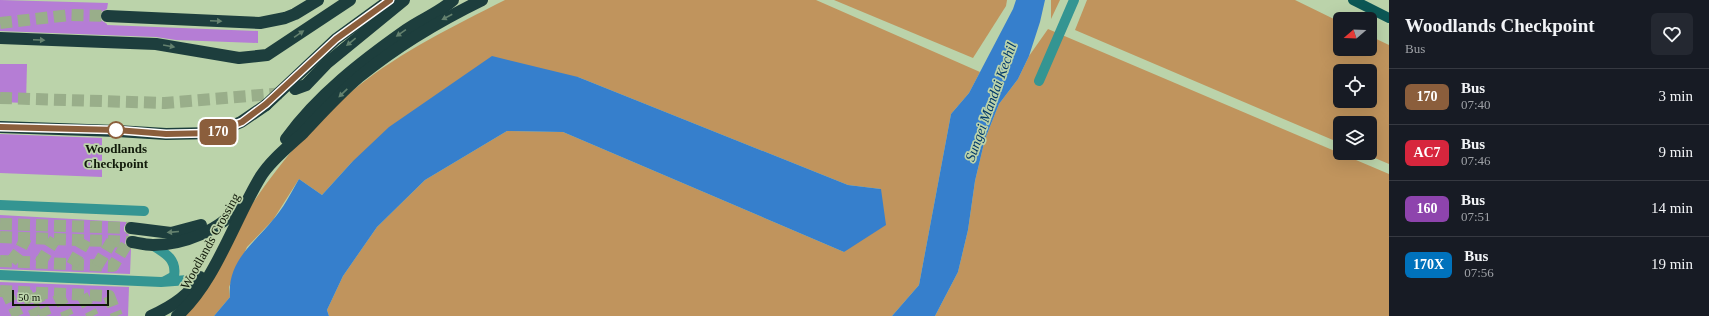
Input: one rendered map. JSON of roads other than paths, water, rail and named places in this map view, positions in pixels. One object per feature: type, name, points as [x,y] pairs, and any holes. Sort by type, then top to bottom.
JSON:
[{"type":"highway","points":[[107,16],[260,23],[285,18],[295,14],[318,0]]},
{"type":"highway","points":[[0,38],[156,44],[239,58],[267,55],[350,0]]},
{"type":"highway","points":[[295,89],[306,85],[327,63],[404,0]]},
{"type":"highway","name":"Woodlands Crossing","points":[[151,316],[175,303],[196,283],[236,211],[261,175],[290,134],[336,83],[390,41],[414,25],[450,3],[461,0]]},
{"type":"highway","points":[[261,175],[359,78],[407,42],[445,18],[482,0]]},
{"type":"highway","points":[[0,127],[117,130],[166,134],[215,133],[242,122],[266,104],[336,39],[388,1]]},
{"type":"highway","name":"Woodlands Crossing","points":[[177,316],[189,305],[207,279],[261,175]]},
{"type":"highway","name":"Woodlands Crossing","points":[[131,228],[171,233],[200,226],[236,211]]},
{"type":"highway","name":"Woodlands Crossing","points":[[132,242],[152,245],[176,243],[216,227],[236,211]]},
{"type":"highway","name":"Woodlands Crossing","points":[[172,316],[190,299],[196,288],[196,283]]},
{"type":"main road","points":[[1353,0],[1389,18]]},
{"type":"lane","points":[[1039,81],[1074,0]]},
{"type":"lane","points":[[0,205],[144,210]]},
{"type":"lane","points":[[152,245],[174,261],[174,276],[161,282]]},
{"type":"lane","points":[[0,275],[161,282],[188,280],[196,283]]},
{"type":"water","name":"Sungei Mandai Kechil","points":[[1016,0],[1045,0],[1040,22],[1029,56],[1018,79],[999,104],[985,139],[975,181],[968,230],[958,272],[935,316],[892,316],[919,285],[951,114],[969,93],[1013,9]]},
{"type":"water","points":[[492,56],[578,77],[848,185],[881,189],[886,225],[844,252],[563,132],[507,131],[425,180],[377,227],[343,276],[327,310],[329,316],[214,316],[230,297],[232,274],[242,255],[280,211],[299,179],[322,195],[352,162],[389,127]]},
{"type":"tunnel","points":[[0,23],[70,15],[107,16]]},
{"type":"tunnel","points":[[0,98],[165,103],[284,93]]},
{"type":"tunnel","points":[[0,224],[131,228]]},
{"type":"tunnel","points":[[0,237],[132,242]]},
{"type":"tunnel","points":[[11,262],[20,250],[26,238]]},
{"type":"tunnel","points":[[40,263],[55,239]]},
{"type":"tunnel","points":[[72,265],[86,240]]},
{"type":"tunnel","points":[[97,266],[112,241]]},
{"type":"tunnel","points":[[0,261],[113,266],[128,242]]},
{"type":"tunnel","points":[[0,291],[109,296],[117,316]]},
{"type":"tunnel","points":[[6,291],[18,316]]},
{"type":"tunnel","points":[[26,292],[37,316]]},
{"type":"tunnel","points":[[35,292],[46,316]]},
{"type":"tunnel","points":[[58,294],[68,316]]},
{"type":"tunnel","points":[[82,295],[93,316]]},
{"type":"place","name":"Woodlands Checkpoint","points":[[116,130]]}]
